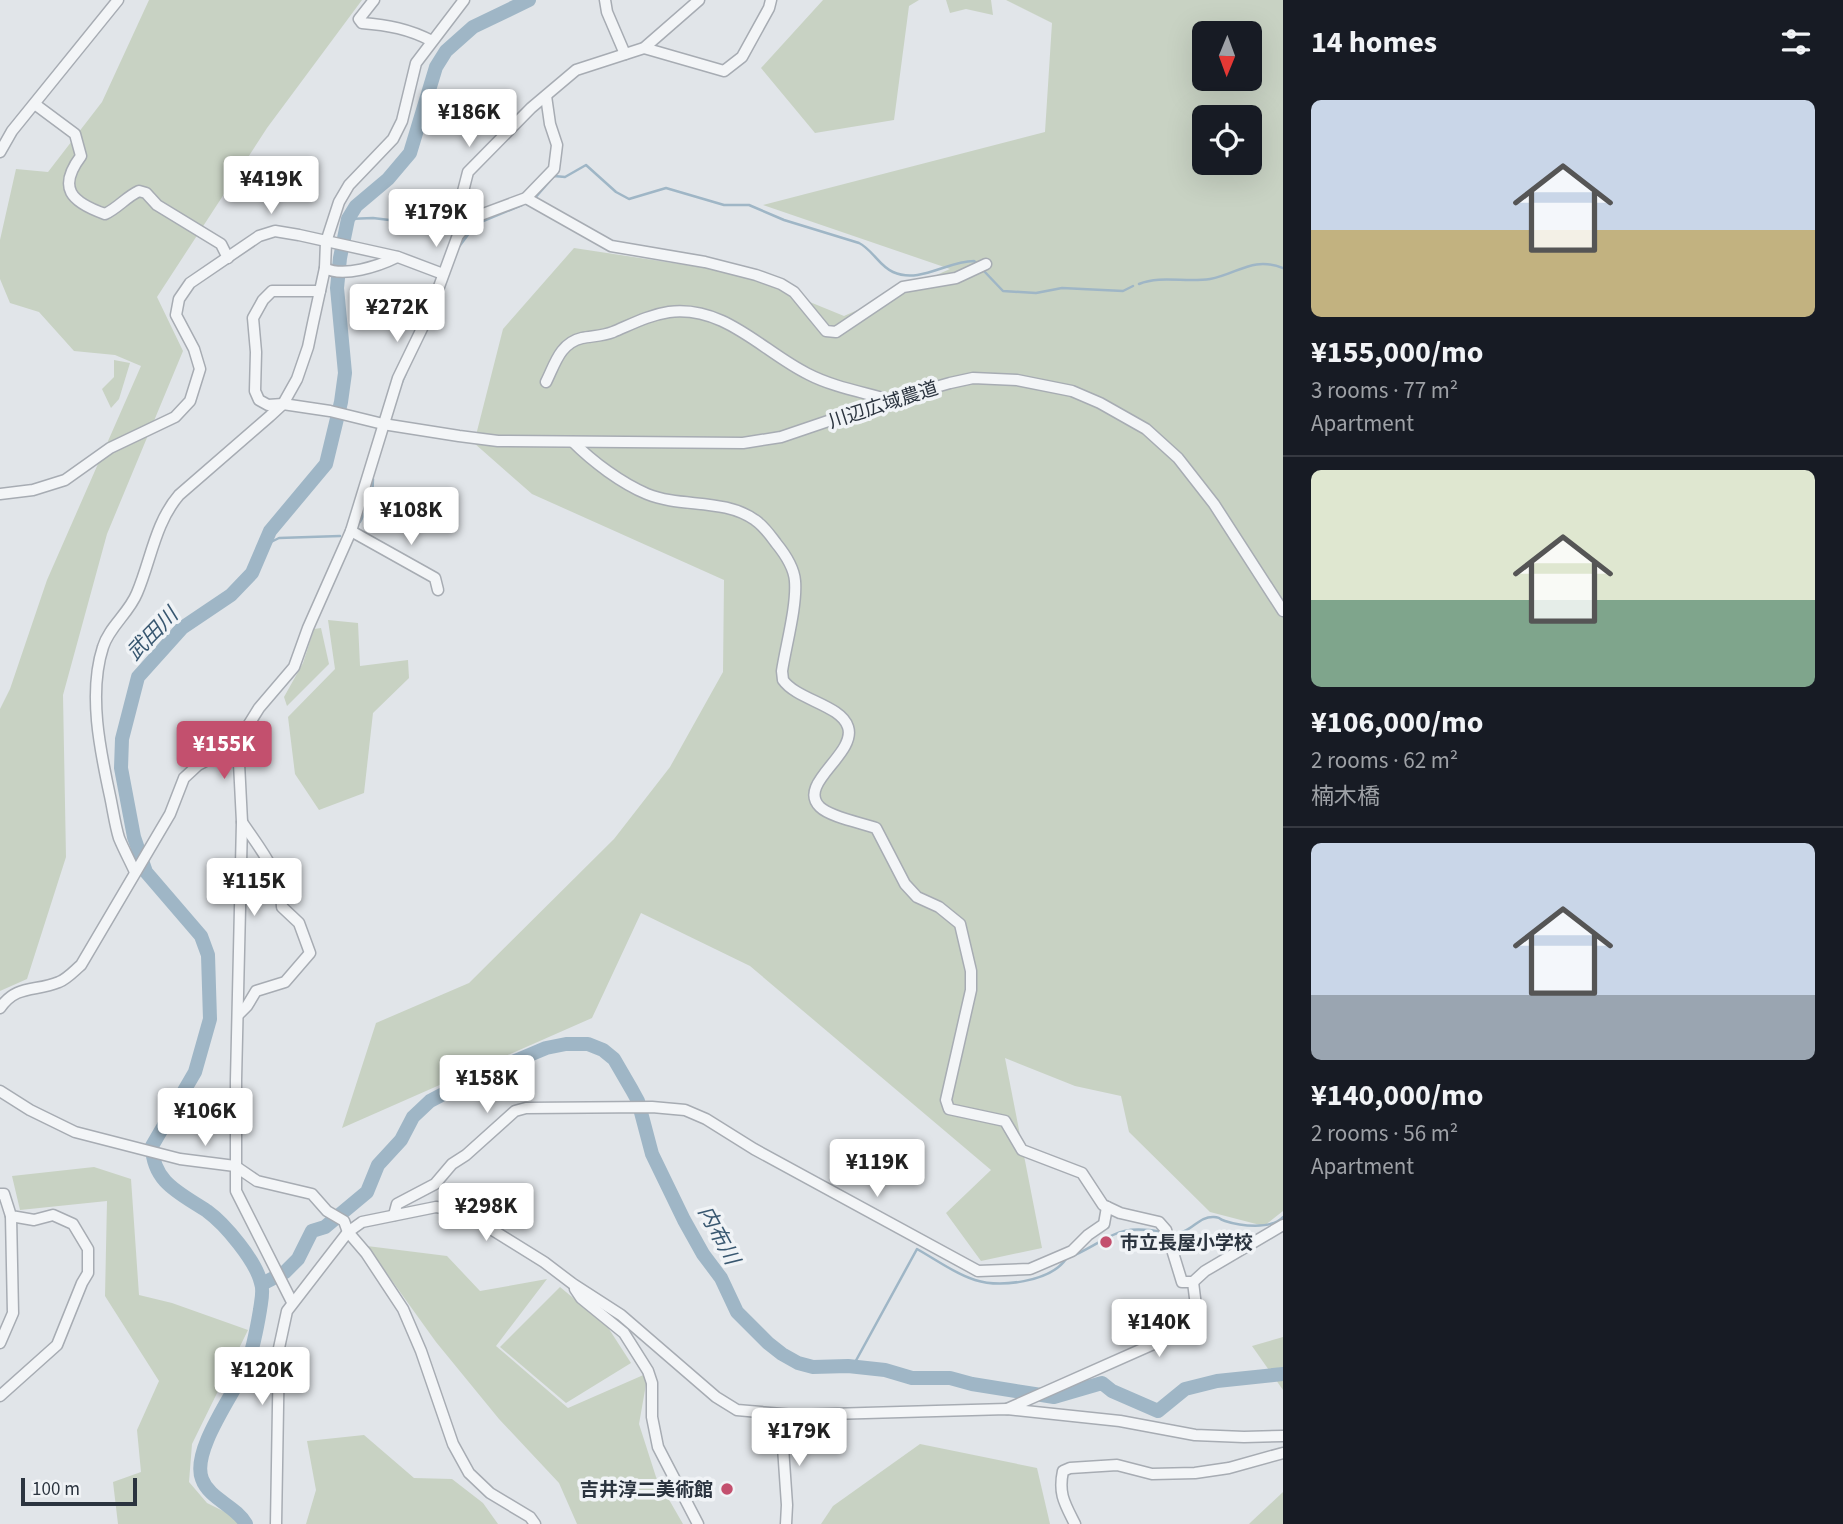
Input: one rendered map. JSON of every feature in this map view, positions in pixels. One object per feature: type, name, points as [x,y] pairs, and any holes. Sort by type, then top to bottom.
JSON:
[{"type":"street","points":[[0,152],[12,131],[36,105],[117,0]]},
{"type":"street","points":[[374,0],[359,19],[362,23],[391,25],[415,32],[432,41]]},
{"type":"street","points":[[137,869],[119,837],[100,752],[97,716],[98,664],[106,638],[132,603],[170,506],[179,495],[283,404],[297,379],[304,359],[320,291],[328,270],[329,243],[339,202],[349,185],[393,139],[402,121],[416,63],[464,0]]},
{"type":"street","points":[[605,0],[607,12],[625,54]]},
{"type":"street","points":[[290,1298],[236,1191],[242,822],[239,763],[246,729],[259,708],[294,667],[308,628],[351,531],[398,378],[429,314],[458,235],[458,207],[468,172],[545,96],[576,70],[644,48],[699,0]]},
{"type":"street","points":[[644,48],[724,71],[742,57],[771,0]]},
{"type":"street","points":[[458,235],[475,217],[526,198],[554,169],[557,145],[545,96]]},
{"type":"street","points":[[36,105],[75,134],[81,156],[70,171],[69,190],[76,200],[85,207],[105,214],[116,209],[124,198],[139,191],[146,193],[156,205],[220,244],[229,258]]},
{"type":"street","points":[[526,198],[611,246],[705,262],[781,284],[794,292],[826,331],[836,332],[903,287],[937,283],[986,264]]},
{"type":"street","points":[[0,494],[33,490],[65,480],[110,448],[162,425],[183,409],[194,393],[200,369],[194,349],[176,315],[177,304],[190,283],[259,236],[275,231],[398,257],[443,274]]},
{"type":"street","points":[[328,270],[375,268],[398,257]]},
{"type":"street","name":"川辺広域農道","points":[[320,291],[272,291],[255,312],[255,395],[258,400],[268,405],[283,404],[330,411],[383,424],[498,441],[708,444],[754,442],[781,436],[890,400],[973,379],[1017,380],[1072,391],[1128,417],[1163,443],[1189,470],[1283,611]]},
{"type":"street","points":[[546,382],[562,350],[568,344],[580,338],[613,332],[652,316],[685,312],[722,321],[807,374],[825,382],[890,400]]},
{"type":"street","points":[[573,442],[593,459],[647,494],[716,506],[754,519],[790,564],[795,584],[782,671],[783,680],[802,696],[838,714],[849,732],[843,750],[815,789],[815,798],[821,808],[876,828],[911,892],[939,907],[961,926],[971,971],[971,990],[946,1105],[955,1110],[1005,1121],[1022,1150],[1082,1173],[1099,1201],[1107,1207],[1120,1213],[1159,1222],[1166,1230],[1182,1282],[1193,1282],[1205,1271],[1283,1225]]},
{"type":"street","points":[[351,531],[435,578],[438,590]]},
{"type":"street","points":[[0,1008],[18,991],[61,982],[81,965],[170,814],[184,778],[198,765],[242,742]]},
{"type":"street","points":[[239,1014],[256,991],[285,982],[310,953],[299,923],[282,907],[282,894],[274,870],[242,822]]},
{"type":"street","points":[[0,1091],[30,1110],[75,1132],[199,1163],[235,1166],[257,1181],[312,1194],[327,1211],[344,1221],[348,1232],[366,1252],[402,1309],[421,1351],[453,1444],[469,1473],[490,1493],[530,1517],[535,1524]]},
{"type":"street","points":[[394,1214],[397,1204],[435,1184],[452,1164],[466,1155],[515,1111],[526,1108],[652,1107],[685,1110],[706,1119],[754,1149],[978,1270],[1030,1269],[1072,1251],[1104,1224],[1107,1207]]},
{"type":"street","points":[[0,1194],[4,1195],[12,1216],[13,1313],[0,1343]]},
{"type":"street","points":[[276,1524],[279,1348],[283,1319],[290,1298],[348,1232],[362,1222],[436,1207],[462,1211],[544,1262],[621,1315],[716,1397],[737,1410],[794,1415],[1007,1409],[1120,1421],[1195,1435],[1283,1436]]},
{"type":"street","points":[[0,1396],[57,1345],[88,1273],[88,1249],[73,1224],[53,1215],[34,1220],[12,1216]]},
{"type":"street","points":[[1007,1409],[1192,1327],[1197,1314],[1193,1282]]},
{"type":"street","points":[[573,1284],[581,1298],[624,1333],[648,1371],[652,1383],[652,1417],[658,1447],[698,1524]]},
{"type":"street","points":[[786,1524],[783,1447],[824,1414]]},
{"type":"street","points":[[1075,1524],[1063,1502],[1061,1481],[1063,1471],[1070,1468],[1117,1465],[1152,1474],[1195,1473],[1229,1468],[1283,1453]]},
{"type":"green space","points":[[149,0],[362,0],[267,128],[157,297],[183,351],[107,534],[63,695],[66,857],[27,979],[0,991],[0,709],[10,689],[47,580],[141,366],[115,355],[74,351],[39,312],[10,303],[0,279],[0,240],[16,169],[48,172],[102,102]]},
{"type":"green space","points":[[823,0],[919,0],[909,6],[894,120],[815,133],[761,68]]},
{"type":"green space","points":[[946,0],[991,0],[993,15],[966,9],[950,13]]},
{"type":"green space","points":[[1006,0],[1283,0],[1283,1211],[1264,1226],[1210,1212],[1129,1132],[1121,1096],[1075,1086],[1005,1058],[1042,1248],[981,1261],[946,1213],[991,1170],[750,966],[641,913],[592,1018],[342,1128],[376,1023],[469,983],[614,839],[670,767],[723,672],[724,580],[532,494],[474,443],[503,329],[574,248],[739,273],[844,316],[950,269],[763,205],[1045,132],[1052,23]]},
{"type":"green space","points":[[114,360],[130,363],[119,399],[111,408],[102,389],[114,377]]},
{"type":"green space","points":[[328,620],[358,623],[360,666],[408,660],[409,678],[373,713],[364,793],[319,810],[295,774],[288,717],[335,669]]},
{"type":"green space","points":[[321,628],[329,664],[287,706],[284,697],[303,663],[314,629]]},
{"type":"green space","points":[[94,1167],[131,1179],[139,1295],[172,1303],[248,1330],[192,1444],[189,1482],[207,1503],[243,1521],[243,1524],[118,1524],[113,1482],[141,1472],[137,1430],[159,1381],[105,1296],[107,1201],[20,1210],[12,1176]]},
{"type":"green space","points":[[367,1246],[447,1256],[480,1291],[547,1279],[496,1346],[568,1408],[648,1373],[639,1424],[656,1477],[683,1524],[577,1524],[559,1483],[499,1419],[436,1342]]},
{"type":"green space","points":[[560,1287],[607,1326],[631,1363],[566,1403],[500,1347]]},
{"type":"green space","points":[[1283,1337],[1283,1390],[1252,1346]]},
{"type":"green space","points":[[364,1435],[414,1478],[452,1479],[483,1503],[498,1524],[306,1524],[316,1490],[307,1441]]},
{"type":"green space","points":[[920,1444],[1037,1468],[1050,1524],[821,1524],[833,1506]]},
{"type":"green space","points":[[1283,1492],[1283,1524],[1249,1524],[1251,1522]]},
{"type":"waterway","name":"武田川","points":[[246,1524],[205,1486],[200,1467],[208,1438],[240,1378],[253,1346],[262,1286],[253,1264],[231,1234],[207,1211],[170,1186],[157,1169],[154,1159],[152,1146],[195,1072],[210,1019],[208,955],[201,936],[146,872],[134,837],[121,768],[122,739],[138,677],[182,628],[231,595],[252,573],[270,531],[326,464],[345,373],[337,288],[348,219],[356,206],[388,179],[410,153],[436,67],[446,51],[473,27],[529,0]]},
{"type":"waterway","points":[[535,198],[554,176],[565,177],[586,165],[616,192],[629,199],[666,188],[724,205],[749,205],[784,220],[859,243],[888,269],[903,275],[923,274],[964,262],[974,261],[978,265]]},
{"type":"waterway","points":[[458,248],[476,224],[522,205]]},
{"type":"waterway","points":[[348,219],[373,218],[446,227]]},
{"type":"waterway","points":[[1139,284],[1156,280],[1210,279],[1262,264],[1283,268]]},
{"type":"waterway","points":[[983,270],[1003,291],[1036,293],[1062,288],[1123,291],[1133,286]]},
{"type":"waterway","points":[[436,310],[443,294]]},
{"type":"waterway","points":[[399,389],[406,373]]},
{"type":"waterway","points":[[360,522],[372,499],[373,479]]},
{"type":"waterway","points":[[263,546],[279,538],[340,536]]},
{"type":"waterway","name":"内布川","points":[[262,1284],[285,1272],[298,1259],[312,1231],[325,1227],[367,1192],[378,1165],[401,1140],[413,1117],[430,1101],[470,1080],[546,1048],[588,1044],[603,1050],[614,1059],[632,1090],[638,1101],[652,1154],[684,1220],[703,1254],[721,1278],[737,1312],[768,1343],[798,1363],[813,1367],[848,1366],[885,1370],[912,1378],[950,1378],[1054,1397],[1102,1383],[1112,1391],[1158,1411],[1185,1389],[1217,1381],[1283,1374]]},
{"type":"waterway","points":[[1169,1233],[1183,1232],[1208,1218],[1217,1217],[1231,1223],[1255,1226],[1271,1224],[1283,1217]]},
{"type":"waterway","points":[[1075,1255],[1116,1233],[1135,1230],[1163,1232]]},
{"type":"waterway","points":[[853,1366],[917,1249],[975,1280],[998,1283],[1037,1278],[1059,1267],[1066,1259]]},
{"type":"place","name":"市立長屋小学校","points":[[1106,1242]]},
{"type":"place","name":"吉井淳二美術館","points":[[727,1489]]}]
